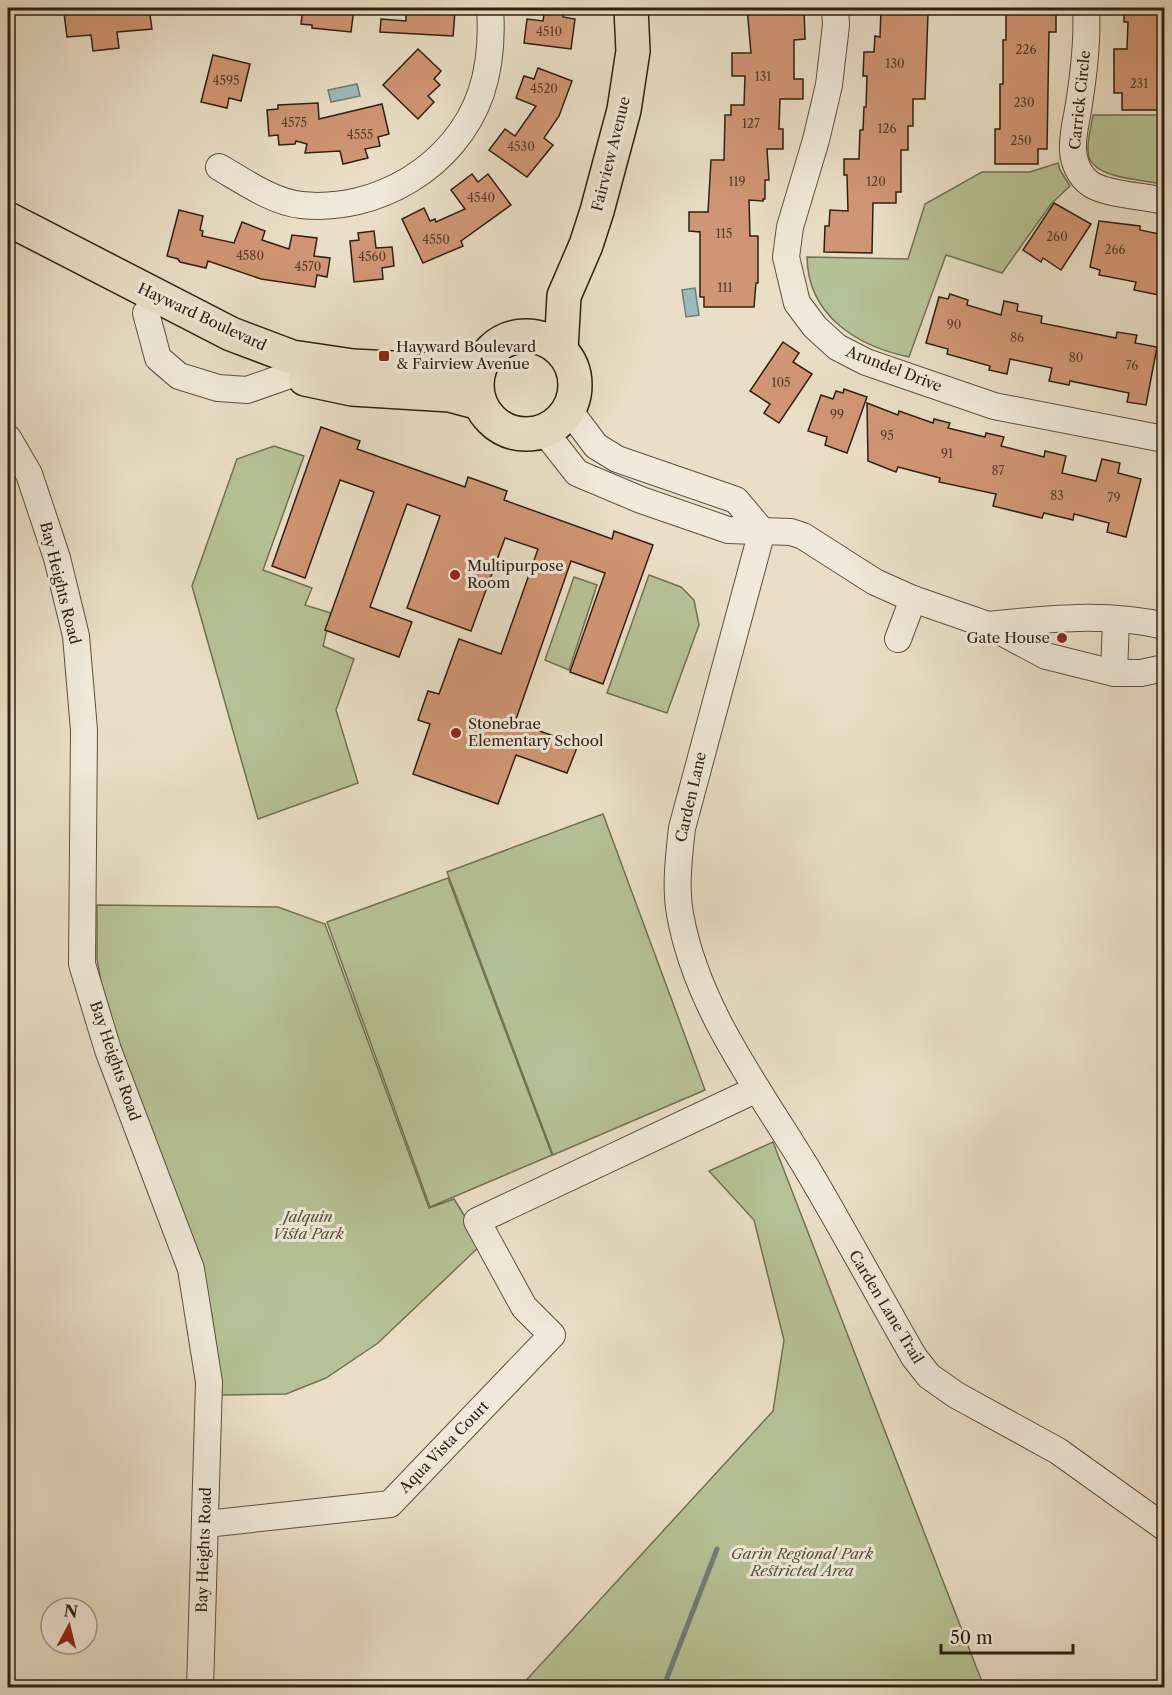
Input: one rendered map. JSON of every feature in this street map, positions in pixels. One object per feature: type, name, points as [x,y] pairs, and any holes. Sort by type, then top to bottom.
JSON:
[{"type":"main road","name":"Fairview Avenue","points":[[527,336],[564,296],[586,245],[597,211],[624,110],[633,51],[631,8]]},
{"type":"main road","name":"Hayward Boulevard","points":[[8,219],[231,334],[292,357],[353,366],[450,371],[482,363]]},
{"type":"main road","name":"Hayward Boulevard","points":[[8,241],[223,352],[287,376],[352,389],[450,395],[480,403]]},
{"type":"main road","name":"Fairview Avenue","points":[[561,350],[564,296]]},
{"type":"main road","points":[[527,336],[545,340],[561,350],[570,363],[575,378],[574,395],[569,410],[558,422],[544,431],[529,434],[514,433],[500,427],[488,417],[480,403],[477,390],[477,376],[489,351],[513,337],[527,336]]},
{"type":"street","points":[[219,167],[263,192],[299,205],[340,205],[374,197],[405,184],[437,159],[464,128],[481,93],[492,32],[490,8]]},
{"type":"street","name":"Arundel Drive","points":[[835,8],[836,25],[829,85],[816,140],[790,227],[786,257],[797,303],[815,327],[837,347],[866,362],[994,406],[1164,439]]},
{"type":"street","name":"Carrick Circle","points":[[1086,8],[1087,36],[1084,72],[1072,146],[1076,166],[1092,185],[1164,201]]},
{"type":"street","points":[[569,410],[596,446],[617,459],[736,500],[762,531]]},
{"type":"street","points":[[544,431],[577,473],[641,500],[728,530],[791,532],[803,536],[875,582],[913,599],[988,625],[1046,656],[1114,673],[1141,673],[1164,668]]},
{"type":"street","name":"Bay Heights Road","points":[[8,438],[29,474],[57,558],[76,636],[84,730],[82,964],[108,1050],[191,1269],[209,1382],[200,1688]]},
{"type":"street","name":"Carden Lane","points":[[762,531],[682,828],[678,869],[679,913],[694,965],[716,1021],[777,1120]]},
{"type":"street","points":[[898,639],[913,599]]},
{"type":"street","points":[[988,625],[1053,618],[1116,620],[1164,626]]},
{"type":"street","points":[[1114,673],[1116,620]]},
{"type":"street","name":"Aqua Vista Court","points":[[206,1524],[390,1504],[552,1335],[524,1307],[477,1221],[757,1089]]},
{"type":"street","name":"Carden Lane Trail","points":[[777,1120],[914,1357],[929,1376],[956,1395],[1058,1451],[1164,1527]]},
{"type":"green space","points":[[1093,115],[1164,115],[1164,184],[1119,177],[1097,168],[1088,152]]},
{"type":"green space","points":[[1058,163],[1070,186],[1051,204],[1002,273],[946,255],[909,357],[871,345],[854,336],[826,312],[816,296],[807,257],[908,259],[925,204],[982,172],[1030,172]]},
{"type":"green space","points":[[274,446],[304,456],[263,570],[312,588],[305,605],[331,613],[323,646],[354,659],[336,710],[358,783],[258,819],[192,586],[237,459]]},
{"type":"green space","points":[[649,575],[681,587],[694,600],[699,625],[667,713],[607,693]]},
{"type":"green space","points":[[574,577],[597,585],[569,670],[545,660]]},
{"type":"green space","points":[[603,814],[705,1090],[553,1155],[447,872]]},
{"type":"green space","points":[[448,878],[552,1155],[430,1207],[327,922]]},
{"type":"green space","name":"Jalquin Vista Park","points":[[97,905],[278,907],[325,924],[429,1208],[454,1199],[482,1244],[378,1343],[326,1378],[286,1394],[221,1395],[212,1315],[105,1005],[97,959]]},
{"type":"green space","name":"Garin Regional Park Restricted Area","points":[[773,1142],[984,1687],[520,1687],[773,1411],[784,1340],[754,1220],[709,1171]]},
{"type":"water","points":[[357,84],[360,96],[331,102],[328,90]]},
{"type":"water","points":[[695,288],[699,315],[686,317],[682,290]]},
{"type":"building","points":[[85,8],[103,8],[103,11],[149,8],[152,29],[117,32],[119,48],[93,51],[91,35],[67,37],[64,13],[85,11]]},
{"type":"building","points":[[303,8],[354,8],[351,32],[312,28],[312,25],[301,24]]},
{"type":"building","points":[[406,8],[444,8],[444,11],[455,12],[453,36],[380,32],[381,19],[406,21]]},
{"type":"building","points":[[545,8],[564,8],[563,17],[575,19],[571,49],[524,43],[527,19],[543,21]]},
{"type":"building","points":[[747,8],[804,8],[805,39],[794,40],[794,79],[803,79],[803,99],[780,99],[779,129],[783,129],[783,149],[767,149],[769,180],[765,180],[765,199],[763,201],[749,200],[750,236],[758,236],[758,283],[756,283],[754,307],[704,307],[704,297],[700,297],[700,232],[689,231],[689,212],[708,212],[711,160],[724,160],[725,115],[731,115],[731,105],[744,105],[745,76],[732,76],[732,53],[751,53]]},
{"type":"building","points":[[881,8],[922,8],[922,13],[928,13],[925,99],[913,99],[913,126],[908,126],[908,150],[901,150],[901,192],[896,192],[896,203],[873,203],[872,253],[824,252],[825,226],[829,226],[830,210],[848,211],[844,159],[859,159],[860,130],[863,130],[864,107],[866,107],[867,76],[863,76],[864,52],[874,52],[875,36],[880,37]]},
{"type":"building","points":[[1006,8],[1056,8],[1056,32],[1049,32],[1047,149],[1038,149],[1038,164],[995,164],[995,129],[1000,129],[1000,84],[1003,84]]},
{"type":"building","points":[[1124,8],[1164,8],[1164,110],[1122,110],[1122,93],[1114,93],[1114,49],[1127,49],[1128,22],[1124,22]]},
{"type":"building","points":[[418,49],[441,71],[434,79],[440,85],[428,96],[434,102],[418,119],[383,85]]},
{"type":"building","points":[[213,55],[250,64],[241,101],[229,98],[227,108],[201,102]]},
{"type":"building","points":[[538,68],[572,81],[559,116],[544,138],[553,145],[527,177],[489,150],[505,129],[515,136],[536,106],[516,98],[524,76],[534,79]]},
{"type":"building","points":[[318,103],[319,119],[382,104],[389,134],[378,137],[380,146],[365,149],[368,158],[343,164],[340,151],[305,153],[307,144],[296,141],[295,144],[279,145],[278,135],[269,136],[267,110],[278,109],[278,105]]},
{"type":"building","points":[[472,174],[478,182],[488,174],[511,205],[461,241],[463,246],[423,263],[402,219],[424,208],[430,221],[435,219],[436,222],[465,209],[451,190]]},
{"type":"building","points":[[1054,203],[1091,224],[1061,270],[1043,258],[1041,262],[1023,250]]},
{"type":"building","points":[[179,210],[203,216],[200,230],[203,231],[202,236],[234,243],[242,222],[265,231],[262,240],[289,249],[292,235],[317,238],[314,256],[330,258],[327,277],[317,275],[315,287],[261,279],[208,261],[206,268],[180,262],[178,259],[167,256]]},
{"type":"building","points":[[1099,221],[1140,226],[1140,230],[1164,235],[1164,296],[1134,290],[1136,282],[1099,275],[1100,270],[1090,267]]},
{"type":"building","points":[[374,231],[376,248],[392,247],[394,266],[382,268],[383,279],[354,282],[350,241],[359,240],[358,233]]},
{"type":"building","points":[[950,294],[968,300],[967,305],[1001,315],[1004,301],[1018,304],[1017,311],[1042,316],[1041,323],[1116,338],[1117,332],[1137,335],[1135,343],[1157,347],[1146,405],[1127,402],[1129,393],[1070,381],[1069,385],[1049,381],[1052,368],[1010,359],[1007,374],[989,370],[990,366],[947,354],[948,349],[926,343],[939,297],[948,299]]},
{"type":"building","points":[[783,342],[799,353],[793,362],[812,374],[779,423],[764,413],[770,404],[750,391]]},
{"type":"building","points":[[844,389],[867,397],[847,453],[825,445],[827,437],[808,431],[821,395],[833,399],[836,391],[843,393]]},
{"type":"building","points":[[867,403],[898,415],[899,411],[933,423],[934,419],[950,423],[948,428],[985,437],[986,433],[1004,437],[1001,446],[1044,457],[1045,451],[1066,456],[1062,473],[1096,481],[1102,459],[1120,463],[1118,473],[1141,479],[1126,537],[1107,532],[1109,523],[1074,514],[1073,520],[1044,513],[1042,518],[993,506],[996,494],[939,482],[940,478],[898,467],[896,472],[868,461]]},
{"type":"building","points":[[321,427],[360,441],[357,449],[465,487],[468,477],[507,491],[504,500],[612,539],[614,531],[653,545],[603,684],[570,672],[605,573],[571,561],[515,722],[578,745],[567,773],[516,755],[498,804],[413,774],[430,724],[418,720],[428,691],[439,694],[459,639],[501,654],[538,549],[505,538],[471,631],[407,608],[440,516],[407,504],[370,607],[412,622],[399,657],[325,630],[374,492],[340,480],[305,578],[272,566]]},
{"type":"waterway","points":[[663,1688],[717,1549]]},
{"type":"place","name":"Hayward Boulevard & Fairview Avenue","points":[[384,356]]},
{"type":"place","name":"Multipurpose Room","points":[[455,575]]},
{"type":"place","name":"Gate House","points":[[1062,638]]},
{"type":"place","name":"Stonebrae Elementary School","points":[[456,733]]}]
